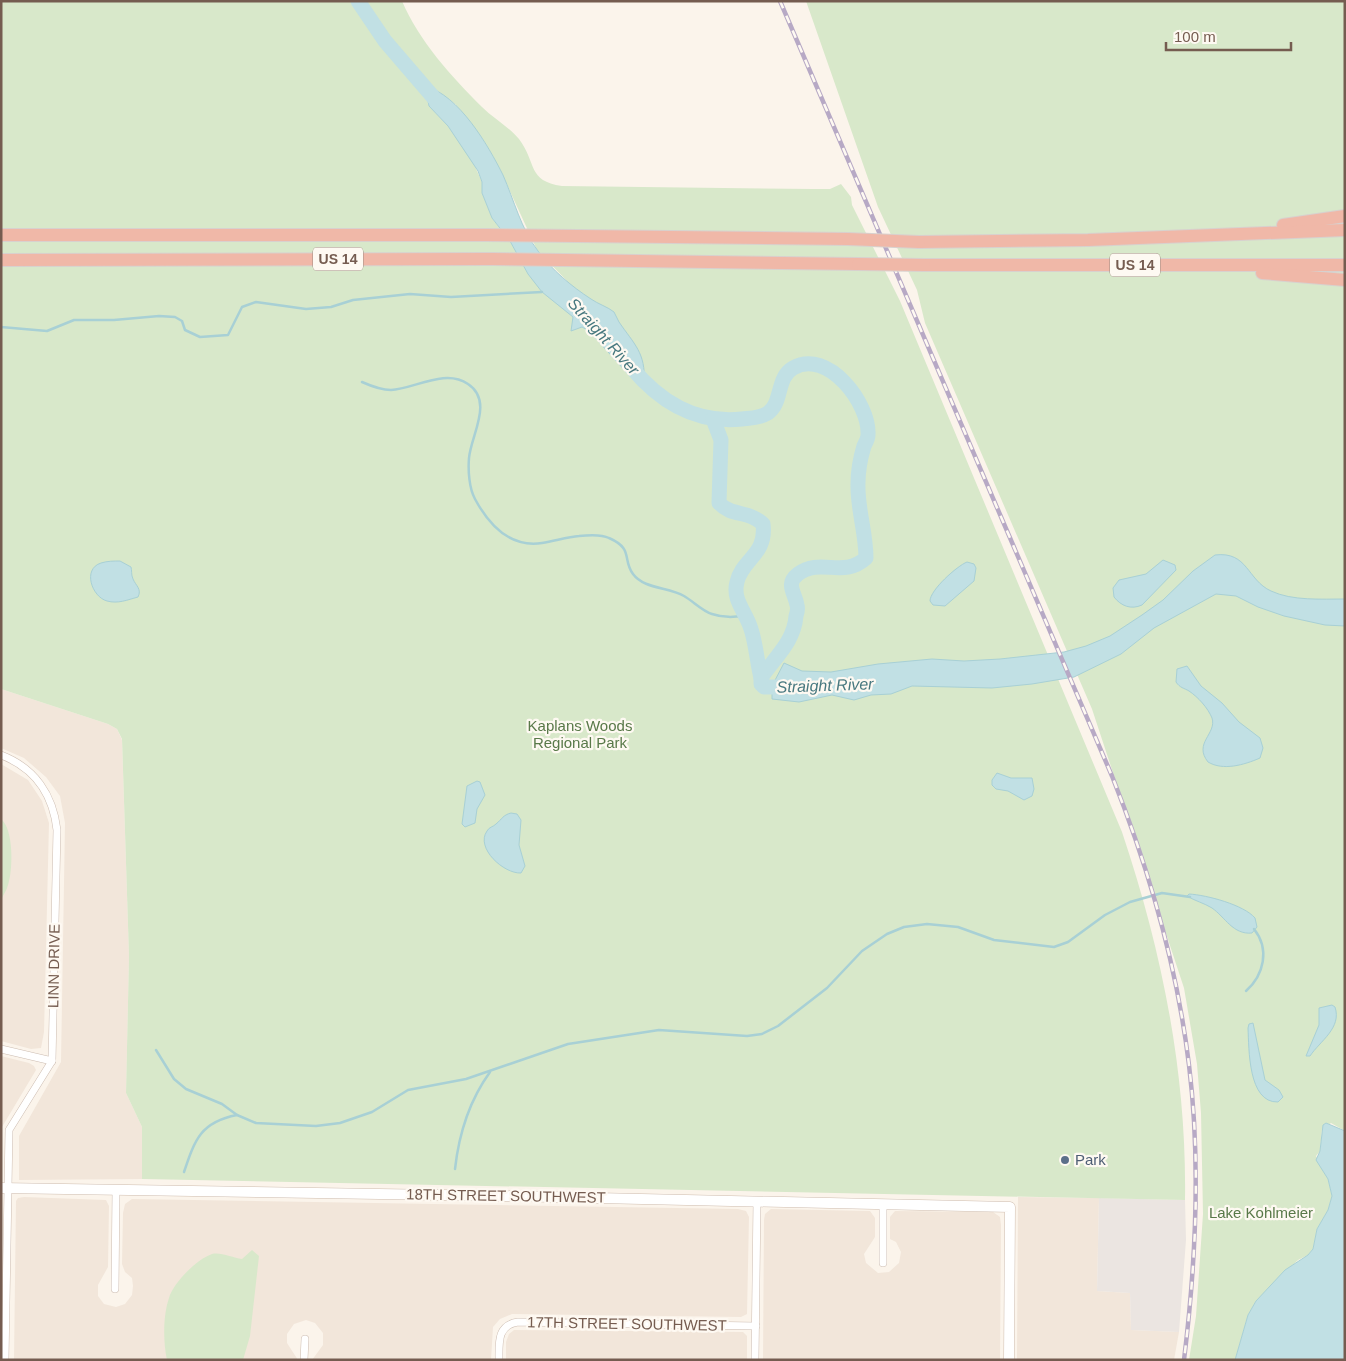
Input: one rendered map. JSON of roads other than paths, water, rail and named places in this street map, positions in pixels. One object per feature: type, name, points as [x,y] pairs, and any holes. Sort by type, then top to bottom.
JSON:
[{"type":"highway","points":[[1176,236],[1345,216]]},
{"type":"highway","name":"US 14","points":[[1,235],[564,235],[848,239],[919,242],[1088,240],[1345,230]]},
{"type":"highway","name":"US 14","points":[[1,260],[573,259],[924,265],[1345,265]]},
{"type":"highway","points":[[1182,265],[1345,280]]},
{"type":"street","name":"LINN DRIVE","points":[[1,755],[21,765],[40,782],[51,802],[55,816],[57,830],[52,1061]]},
{"type":"street","points":[[1,1049],[52,1061],[9,1130],[4,1188],[6,1360]]},
{"type":"street","name":"18TH STREET SOUTHWEST","points":[[4,1188],[1010,1207],[1008,1360]]},
{"type":"street","points":[[115,1289],[116,1190]]},
{"type":"street","points":[[755,1360],[756,1201]]},
{"type":"street","points":[[883,1204],[883,1263]]},
{"type":"street","name":"17TH STREET SOUTHWEST","points":[[498,1360],[501,1331],[507,1325],[518,1322],[756,1326]]},
{"type":"street","points":[[304,1360],[305,1340]]},
{"type":"water","points":[[425,86],[449,99],[461,110],[481,136],[503,175],[527,233],[543,258],[576,289],[614,312],[641,356],[644,382],[628,374],[589,331],[582,327],[571,331],[573,317],[542,292],[528,274],[510,241],[492,218],[482,193],[482,182],[478,171],[448,126],[429,106]]},
{"type":"water","points":[[1215,555],[1234,557],[1263,586],[1279,594],[1307,599],[1345,599],[1345,626],[1325,625],[1284,616],[1258,607],[1236,596],[1216,594],[1154,628],[1121,654],[1074,677],[992,688],[912,686],[891,694],[871,695],[854,700],[832,695],[799,702],[772,699],[772,686],[784,663],[802,671],[831,672],[878,664],[932,659],[964,661],[1000,659],[1064,652],[1086,646],[1110,636],[1142,615],[1163,600],[1193,571]]},
{"type":"water","points":[[1163,560],[1175,565],[1176,570],[1142,605],[1126,606],[1114,597],[1113,588],[1119,580],[1146,574]]},
{"type":"water","points":[[120,561],[131,567],[132,577],[139,590],[139,594],[138,597],[122,601],[107,601],[97,594],[91,583],[92,571],[95,566],[101,563]]},
{"type":"water","points":[[967,562],[974,564],[976,568],[974,581],[945,606],[933,605],[930,601],[934,591],[951,573]]},
{"type":"water","points":[[1187,666],[1201,686],[1222,703],[1239,722],[1260,738],[1263,748],[1260,758],[1227,767],[1208,762],[1203,749],[1213,724],[1212,718],[1199,700],[1176,682],[1177,669]]},
{"type":"water","points":[[997,773],[1011,778],[1032,778],[1034,789],[1032,796],[1024,800],[1008,791],[996,789],[992,785],[992,780]]},
{"type":"water","points":[[477,781],[480,782],[485,795],[477,809],[475,823],[465,827],[462,824],[467,786]]},
{"type":"water","points":[[511,813],[517,814],[521,820],[519,845],[525,866],[521,873],[514,872],[500,865],[493,859],[485,845],[484,838],[488,830],[504,816]]},
{"type":"water","points":[[1189,894],[1205,896],[1243,909],[1255,918],[1257,927],[1252,933],[1240,931],[1230,925],[1212,908],[1187,896]]},
{"type":"water","points":[[1332,1005],[1335,1007],[1336,1015],[1333,1028],[1310,1056],[1306,1056],[1319,1025],[1319,1008]]},
{"type":"water","points":[[1253,1023],[1265,1080],[1279,1090],[1283,1097],[1278,1102],[1268,1100],[1261,1094],[1252,1073],[1248,1028],[1249,1024]]},
{"type":"water","name":"Lake Kohlmeier","points":[[1326,1123],[1345,1131],[1345,1360],[1235,1360],[1248,1315],[1256,1301],[1285,1270],[1308,1255],[1313,1249],[1317,1229],[1328,1210],[1332,1196],[1328,1179],[1316,1160],[1320,1151],[1323,1125]]},
{"type":"waterway","name":"Straight River","points":[[358,1],[385,41],[440,105]]},
{"type":"waterway","points":[[1,327],[47,331],[74,320],[114,320],[159,316],[175,317],[182,321],[185,330],[200,337],[228,335],[242,307],[256,302],[306,309],[331,307],[353,300],[410,294],[451,297],[542,292]]},
{"type":"waterway","name":"Straight River","points":[[631,367],[654,391],[666,400],[694,414],[709,418],[725,420],[765,415],[776,403],[784,378],[788,372],[793,368],[806,364],[820,366],[833,372],[844,382],[862,409],[867,422],[868,435],[860,464],[858,492],[866,558],[849,567],[815,567],[807,569],[798,574],[792,581],[791,585],[797,608],[792,634],[761,678],[761,684],[764,687],[792,687]]},
{"type":"waterway","points":[[362,382],[380,389],[391,390],[450,378],[468,384],[476,391],[480,409],[469,458],[471,490],[487,518],[510,538],[531,544],[570,537],[594,535],[606,537],[622,546],[625,550],[630,569],[643,582],[678,593],[712,614],[725,617],[746,616]]},
{"type":"waterway","points":[[713,419],[721,440],[719,503],[729,510],[752,517],[763,524],[761,543],[740,574],[736,588],[736,595],[753,635],[761,678]]},
{"type":"waterway","points":[[156,1050],[174,1079],[186,1089],[222,1104],[237,1115],[256,1123],[316,1126],[340,1123],[372,1112],[408,1090],[466,1079],[568,1044],[659,1030],[747,1036],[762,1034],[778,1026],[827,988],[862,951],[887,934],[904,927],[927,924],[958,927],[994,940],[1054,947],[1068,942],[1105,915],[1130,902],[1162,893],[1190,897]]},
{"type":"waterway","points":[[1246,991],[1257,977],[1263,962],[1262,945],[1254,929]]},
{"type":"waterway","points":[[455,1169],[459,1143],[466,1118],[476,1094],[490,1072]]},
{"type":"waterway","points":[[184,1172],[196,1141],[207,1127],[215,1122],[237,1115]]},
{"type":"railway","points":[[780,1],[1112,776],[1138,846],[1160,918],[1184,1028],[1193,1102],[1196,1176],[1194,1249],[1184,1360]]},
{"type":"place","name":"Park","points":[[1065,1160]]},
{"type":"park label","name":"Kaplans Woods Regional Park","points":[[580,734]]}]
